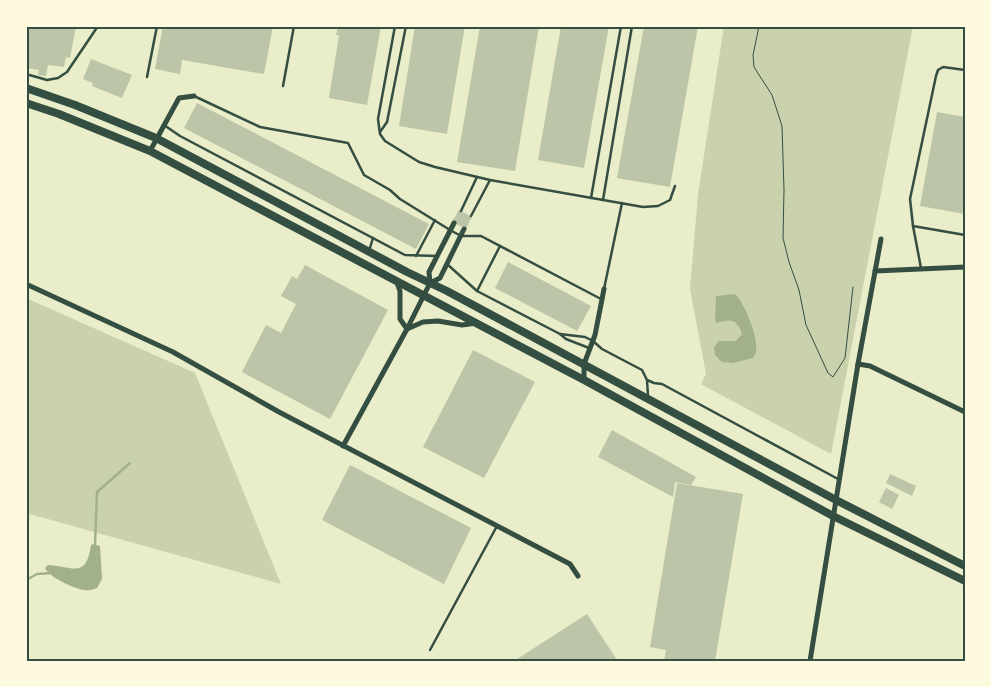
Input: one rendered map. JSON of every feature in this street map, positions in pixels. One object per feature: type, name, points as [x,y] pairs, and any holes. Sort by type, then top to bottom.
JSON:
[{"type":"main road","points":[[26,88],[75,105],[156,138],[430,284],[447,290],[836,500],[965,566]]},
{"type":"main road","points":[[26,103],[59,114],[150,151],[584,380],[833,516],[965,581]]},
{"type":"street","points":[[150,151],[180,98],[194,96]]},
{"type":"street","points":[[430,284],[429,272],[454,223]]},
{"type":"street","points":[[343,446],[430,284],[440,278],[464,229]]},
{"type":"street","points":[[810,661],[858,364],[881,239]]},
{"type":"street","points":[[875,271],[965,267]]},
{"type":"street","points":[[395,280],[400,291],[400,319],[407,329]]},
{"type":"street","points":[[26,284],[173,352],[279,412],[570,564],[578,576]]},
{"type":"street","points":[[584,380],[584,364],[593,340],[604,289]]},
{"type":"street","points":[[407,329],[423,322],[438,321],[462,325],[477,324]]},
{"type":"street","points":[[858,364],[870,366],[965,412]]},
{"type":"lane","points":[[26,74],[47,80],[58,78],[66,72],[98,26]]},
{"type":"lane","points":[[147,77],[157,26]]},
{"type":"lane","points":[[283,86],[294,26]]},
{"type":"lane","points":[[396,26],[378,119],[380,134],[384,141],[419,162],[490,180],[643,207],[658,206],[670,200],[675,186]]},
{"type":"lane","points":[[380,134],[387,122],[406,26]]},
{"type":"lane","points":[[591,198],[621,26]]},
{"type":"lane","points":[[603,200],[632,26]]},
{"type":"lane","points":[[921,270],[910,199],[936,76],[938,70],[943,67],[965,70]]},
{"type":"lane","points":[[194,96],[260,127],[348,143],[364,175],[450,230],[461,236],[476,235],[500,246],[602,300]]},
{"type":"lane","points":[[164,125],[180,136],[405,255],[437,256]]},
{"type":"lane","points":[[460,211],[477,177]]},
{"type":"lane","points":[[471,216],[490,180]]},
{"type":"lane","points":[[604,289],[622,203]]},
{"type":"lane","points":[[416,256],[435,220]]},
{"type":"lane","points":[[913,226],[965,235]]},
{"type":"lane","points":[[369,251],[373,238]]},
{"type":"lane","points":[[477,291],[500,246]]},
{"type":"lane","points":[[447,264],[477,291],[560,334],[566,339],[590,348]]},
{"type":"lane","points":[[560,334],[593,340],[602,349],[642,370],[647,380],[646,392],[649,399]]},
{"type":"lane","points":[[647,380],[654,384],[662,384],[840,480]]},
{"type":"lane","points":[[430,650],[497,525]]},
{"type":"path","points":[[759,26],[753,55],[754,67],[772,94],[782,126],[783,238],[789,262],[800,290],[806,325],[828,373],[833,377],[845,358],[854,287]]},
{"type":"shaded area","points":[[724,26],[913,26],[831,454],[701,384],[706,374],[690,289],[698,194]]},
{"type":"shaded area","points":[[735,294],[743,304],[750,321],[755,338],[756,352],[753,358],[732,363],[722,362],[715,355],[714,347],[719,341],[736,341],[742,334],[733,321],[717,323],[715,321],[716,296]]},
{"type":"shaded area","points":[[26,298],[195,373],[281,584],[26,513]]},
{"type":"shaded area","points":[[91,545],[100,546],[102,579],[97,588],[91,590],[80,589],[57,579],[45,568],[48,565],[71,568],[82,567],[86,563]]},
{"type":"building","points":[[30,26],[76,26],[70,58],[66,57],[64,67],[48,65],[46,76],[38,75],[39,70],[26,68],[26,50]]},
{"type":"building","points":[[163,26],[273,26],[264,74],[182,60],[180,74],[155,69]]},
{"type":"building","points":[[338,26],[381,26],[367,105],[329,98],[339,35],[336,35]]},
{"type":"building","points":[[415,26],[465,26],[447,134],[399,126]]},
{"type":"building","points":[[480,26],[539,26],[515,171],[457,162]]},
{"type":"building","points":[[561,26],[609,26],[584,168],[538,160]]},
{"type":"building","points":[[644,26],[698,26],[670,187],[617,178]]},
{"type":"building","points":[[91,59],[132,75],[122,98],[92,86],[93,83],[83,79]]},
{"type":"building","points":[[197,103],[429,224],[416,249],[184,128]]},
{"type":"building","points":[[937,112],[965,117],[965,214],[920,206]]},
{"type":"building","points":[[459,210],[472,217],[466,229],[452,222]]},
{"type":"building","points":[[508,262],[591,306],[577,331],[495,288]]},
{"type":"building","points":[[305,265],[388,310],[330,419],[242,372],[266,325],[281,333],[296,304],[281,296],[292,276],[297,279]]},
{"type":"building","points":[[473,350],[535,382],[484,478],[423,447]]},
{"type":"building","points":[[612,430],[696,477],[691,485],[675,482],[673,497],[598,457]]},
{"type":"building","points":[[350,465],[471,528],[444,584],[322,520]]},
{"type":"building","points":[[890,474],[916,486],[912,496],[886,483]]},
{"type":"building","points":[[677,483],[743,494],[715,661],[664,661],[666,650],[650,647]]},
{"type":"building","points":[[886,488],[899,495],[892,509],[879,502]]},
{"type":"building","points":[[587,614],[617,660],[514,661]]},
{"type":"waterway","points":[[95,546],[97,492],[130,463]]},
{"type":"waterway","points":[[26,580],[37,574],[52,573]]}]
